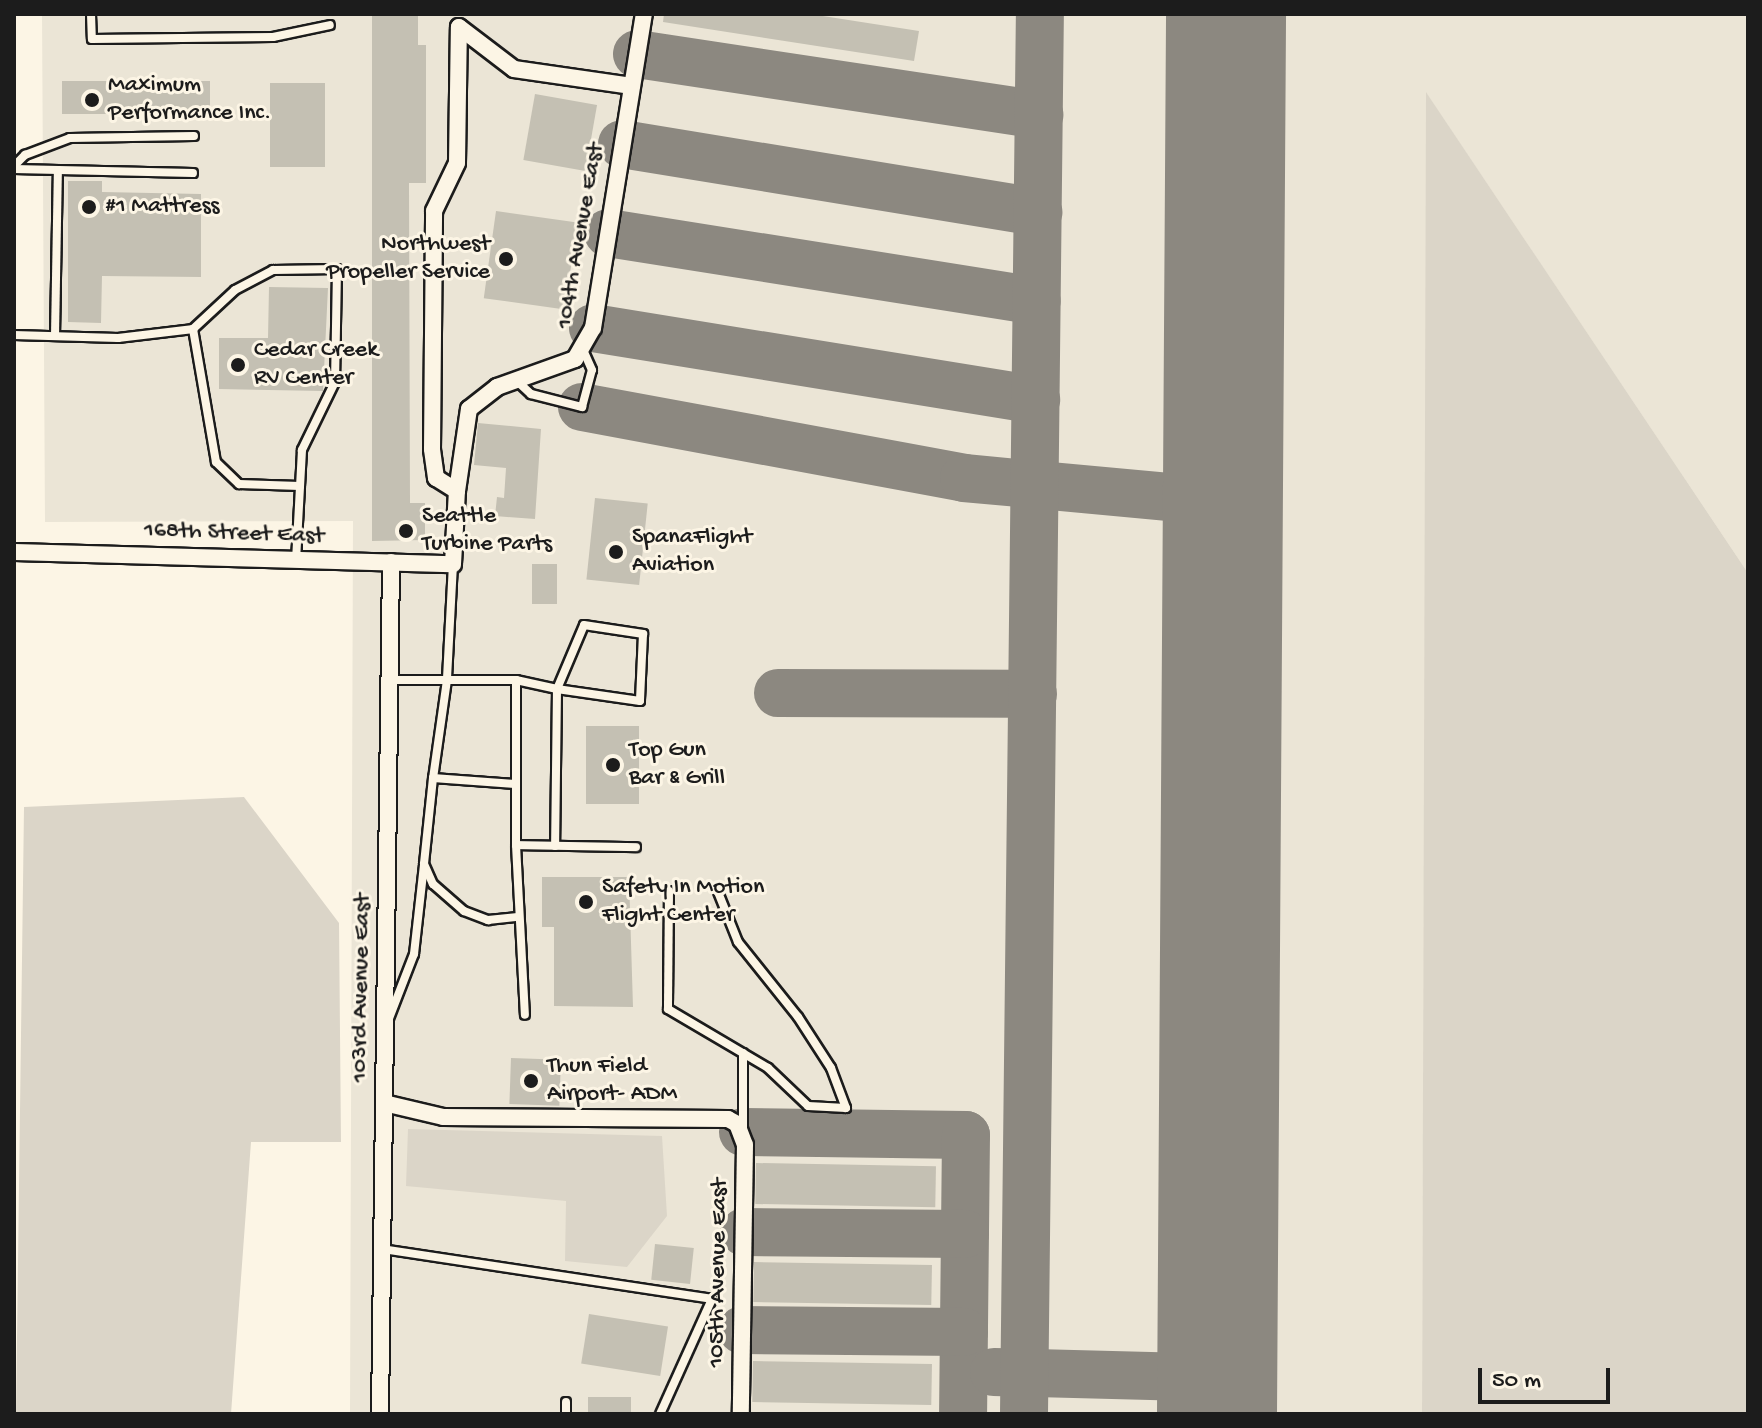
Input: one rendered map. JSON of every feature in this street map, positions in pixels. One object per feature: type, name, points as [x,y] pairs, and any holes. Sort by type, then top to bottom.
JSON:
[{"type":"street","name":"104th Avenue East","points":[[457,491],[469,409],[497,387],[560,368],[583,350],[593,328],[644,14]]},
{"type":"street","points":[[453,564],[457,491],[436,478],[432,449],[434,211],[457,163],[459,27],[514,69],[632,86]]},
{"type":"street","name":"168th Street East","points":[[14,552],[453,564]]},
{"type":"street","name":"103rd Avenue East","points":[[380,1414],[391,562]]},
{"type":"street","points":[[384,1103],[443,1117],[728,1119],[743,1132]]},
{"type":"street","name":"105th Avenue East","points":[[741,1414],[743,1132]]},
{"type":"lane","points":[[91,14],[92,39],[273,37],[330,25]]},
{"type":"lane","points":[[14,168],[25,155],[70,138],[194,136]]},
{"type":"lane","points":[[14,168],[193,173]]},
{"type":"lane","points":[[55,336],[58,170]]},
{"type":"lane","points":[[14,335],[118,338],[193,329],[235,290],[273,270],[337,269],[341,282],[335,382],[307,434],[300,486],[296,560]]},
{"type":"lane","points":[[193,329],[216,462],[239,484],[300,486]]},
{"type":"lane","points":[[517,381],[531,394],[582,407],[592,370],[583,350]]},
{"type":"lane","points":[[385,1027],[414,954],[447,680],[453,564]]},
{"type":"lane","points":[[390,680],[516,680],[557,689],[640,701],[643,634],[584,625],[557,689],[555,846]]},
{"type":"lane","points":[[516,680],[516,845],[525,1015]]},
{"type":"lane","points":[[433,778],[515,784]]},
{"type":"lane","points":[[516,845],[636,847]]},
{"type":"lane","points":[[424,864],[433,884],[464,911],[488,920],[518,917]]},
{"type":"lane","points":[[669,891],[668,1009],[768,1068],[808,1106],[846,1108],[831,1068],[798,1017],[738,942],[718,892]]},
{"type":"lane","points":[[743,1053],[743,1132]]},
{"type":"lane","points":[[382,1249],[712,1299],[660,1414]]},
{"type":"lane","points":[[566,1402],[566,1414]]},
{"type":"shaded area","points":[[42,14],[1748,14],[1748,573],[1427,94],[1422,1414],[350,1414],[353,521],[45,522]]},
{"type":"shaded area","points":[[1426,92],[1748,573],[1748,1414],[1422,1414]]},
{"type":"shaded area","points":[[244,797],[339,923],[341,1142],[251,1142],[231,1414],[16,1414],[24,807]]},
{"type":"shaded area","points":[[408,1129],[662,1136],[667,1216],[627,1267],[565,1261],[566,1201],[406,1186]]},
{"type":"building","points":[[372,14],[418,14],[418,45],[426,45],[426,183],[409,183],[410,503],[425,503],[425,540],[372,541]]},
{"type":"building","points":[[664,14],[810,14],[919,31],[914,61],[663,22]]},
{"type":"building","points":[[62,81],[210,81],[210,114],[62,114]]},
{"type":"building","points":[[270,83],[325,83],[325,167],[270,167]]},
{"type":"building","points":[[535,94],[597,105],[585,171],[523,160]]},
{"type":"building","points":[[68,181],[102,181],[102,192],[201,194],[201,277],[102,276],[101,323],[68,322]]},
{"type":"building","points":[[496,211],[577,222],[565,310],[484,298]]},
{"type":"building","points":[[269,287],[328,288],[323,391],[219,389],[219,338],[268,338]]},
{"type":"building","points":[[478,423],[541,429],[535,519],[495,516],[497,497],[504,498],[506,468],[474,465]]},
{"type":"building","points":[[595,498],[648,504],[639,585],[586,580]]},
{"type":"building","points":[[532,564],[557,564],[557,604],[532,604]]},
{"type":"building","name":"Top Gun Bar & Grill","points":[[586,726],[639,726],[639,804],[586,804]]},
{"type":"building","points":[[542,877],[629,877],[633,1007],[554,1006],[554,927],[542,927]]},
{"type":"building","points":[[511,1058],[561,1060],[559,1106],[509,1104]]},
{"type":"building","points":[[756,1163],[936,1166],[935,1207],[755,1204]]},
{"type":"building","points":[[655,1244],[694,1248],[690,1284],[651,1280]]},
{"type":"building","points":[[754,1262],[932,1265],[931,1305],[753,1302]]},
{"type":"building","points":[[589,1314],[668,1327],[660,1376],[581,1363]]},
{"type":"building","points":[[753,1361],[932,1364],[931,1405],[752,1402]]},
{"type":"building","points":[[588,1397],[631,1397],[631,1414],[588,1414]]},
{"type":"taxiway","points":[[1024,1414],[1040,14]]},
{"type":"taxiway","points":[[637,54],[1039,115]]},
{"type":"taxiway","points":[[622,144],[1038,212]]},
{"type":"taxiway","points":[[608,233],[1037,301]]},
{"type":"taxiway","points":[[593,328],[1036,400]]},
{"type":"taxiway","points":[[582,407],[964,478],[1223,502]]},
{"type":"taxiway","points":[[778,693],[1033,694]]},
{"type":"taxiway","points":[[743,1132],[966,1135],[963,1414]]},
{"type":"taxiway","points":[[744,1232],[965,1234]]},
{"type":"taxiway","points":[[742,1330],[964,1332]]},
{"type":"taxiway","points":[[994,1372],[1218,1378]]},
{"type":"runway","points":[[1217,1414],[1226,14]]},
{"type":"place","name":"Maximum Performance Inc.","points":[[92,100]]},
{"type":"place","name":"#1 Mattress","points":[[89,207]]},
{"type":"place","name":"Northwest Propeller Service","points":[[506,259]]},
{"type":"place","name":"Cedar Creek RV Center","points":[[238,365]]},
{"type":"place","name":"Seattle Turbine Parts","points":[[406,531]]},
{"type":"place","name":"SpanaFlight Aviation","points":[[616,552]]},
{"type":"place","name":"Top Gun Bar & Grill","points":[[613,765]]},
{"type":"place","name":"Safety In Motion Flight Center","points":[[586,902]]},
{"type":"place","name":"Thun Field Airport- ADM","points":[[531,1081]]}]
